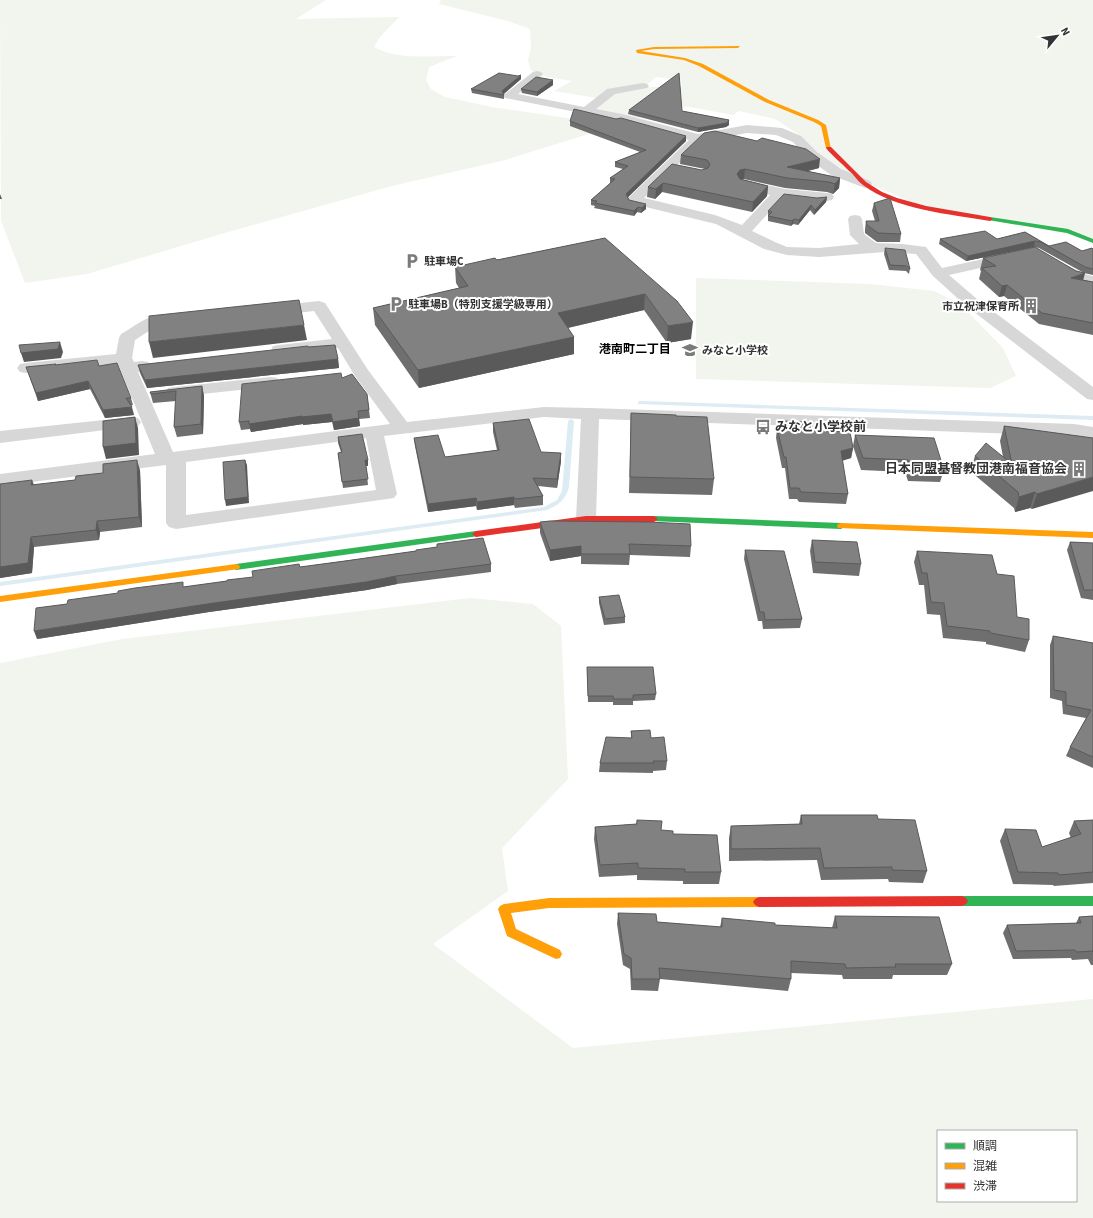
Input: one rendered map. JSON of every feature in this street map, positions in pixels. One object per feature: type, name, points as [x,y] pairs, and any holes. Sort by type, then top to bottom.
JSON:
[{"type":"street","points":[[738,47],[649,47],[638,50],[645,54],[672,57],[703,66],[767,101],[813,119],[823,125],[828,146],[834,154],[865,184]]},
{"type":"street","points":[[537,74],[509,96],[622,118],[698,138],[747,129],[778,131],[796,139],[812,155],[836,172],[891,197],[917,206],[1062,230],[1093,241]]},
{"type":"street","points":[[587,111],[611,91],[643,86]]},
{"type":"street","points":[[698,138],[674,169],[634,200],[722,221],[763,243],[785,251],[806,253],[872,248],[904,248],[921,250],[938,273],[971,302],[1093,395]]},
{"type":"street","points":[[744,184],[779,194],[804,197],[827,197]]},
{"type":"street","points":[[738,229],[779,194]]},
{"type":"street","points":[[706,204],[738,229]]},
{"type":"street","points":[[855,219],[857,234],[872,248]]},
{"type":"street","points":[[938,273],[1026,253]]},
{"type":"street","points":[[1046,259],[1078,278],[1093,281]]},
{"type":"street","points":[[258,312],[319,306],[342,343],[354,373],[402,428]]},
{"type":"street","points":[[197,318],[151,323],[127,338],[126,363],[151,394],[151,420],[171,458],[176,523],[387,494],[374,432]]},
{"type":"street","points":[[262,352],[342,343]]},
{"type":"street","points":[[26,368],[126,363],[159,364]]},
{"type":"street","points":[[151,394],[285,380]]},
{"type":"street","points":[[0,480],[402,428],[544,412],[1074,430],[1093,433]]},
{"type":"street","points":[[586,519],[590,413]]},
{"type":"street","points":[[0,437],[151,420]]},
{"type":"street","points":[[0,599],[586,519],[634,518],[1093,535]]},
{"type":"street","points":[[556,954],[511,932],[504,909],[549,903],[1093,901]]},
{"type":"shaded area","points":[[0,0],[326,0],[296,19],[399,17],[380,37],[374,47],[403,56],[457,56],[429,67],[426,80],[431,89],[445,97],[492,107],[594,122],[595,132],[505,160],[392,186],[228,232],[87,274],[25,283],[1,221]]},
{"type":"shaded area","points":[[441,0],[1093,0],[1093,239],[918,205],[840,171],[814,155],[798,134],[775,119],[739,111],[733,115],[690,107],[651,110],[637,119],[592,110],[612,93],[648,87],[682,87],[681,80],[656,77],[648,84],[609,90],[597,98],[554,91],[572,81],[542,76],[531,70],[528,61],[531,47],[530,29],[508,21],[439,4]]},
{"type":"shaded area","points":[[696,278],[870,284],[934,291],[960,304],[1003,348],[1016,376],[990,388],[696,379]]},
{"type":"shaded area","points":[[470,598],[533,604],[561,626],[568,779],[502,848],[508,891],[433,944],[573,1048],[1093,999],[1093,1218],[0,1218],[0,663],[122,639]]},
{"type":"building","points":[[499,73],[518,76],[521,75],[502,91],[504,95],[471,89]]},
{"type":"building","points":[[679,73],[682,111],[729,120],[727,123],[698,128],[629,110]]},
{"type":"building","points":[[536,77],[553,80],[537,92],[521,89]]},
{"type":"building","points":[[574,109],[616,119],[621,118],[686,136],[626,194],[629,200],[646,204],[642,208],[638,207],[634,211],[595,203],[597,201],[591,200],[615,179],[610,178],[628,166],[615,162],[646,150],[570,121]]},
{"type":"building","points":[[715,131],[757,141],[762,138],[806,149],[820,159],[787,167],[840,178],[835,184],[829,182],[787,178],[745,169],[740,170],[737,174],[740,179],[768,186],[753,202],[663,183],[656,189],[648,187],[672,164],[702,170],[708,168],[710,164],[707,160],[681,155],[704,133]]},
{"type":"building","points":[[784,194],[817,198],[827,197],[815,210],[811,205],[799,220],[794,219],[792,221],[768,216],[772,212],[768,211]]},
{"type":"building","points":[[890,198],[901,234],[878,233],[867,225],[866,221],[879,221],[874,203]]},
{"type":"building","points":[[985,231],[997,239],[1025,232],[1049,246],[1066,242],[1082,251],[1092,248],[1093,269],[1085,267],[1041,242],[1035,241],[968,256],[940,239]]},
{"type":"building","points":[[605,238],[677,301],[693,322],[668,326],[645,294],[558,313],[574,337],[418,370],[373,308],[468,286],[455,267],[495,258],[497,260]]},
{"type":"building","points":[[1035,247],[1076,271],[1085,273],[1071,278],[1093,282],[1093,323],[1042,313],[1007,285],[1002,286],[982,268],[996,266],[983,258]]},
{"type":"building","points":[[885,248],[905,250],[910,269],[907,266],[890,265]]},
{"type":"building","points":[[299,300],[304,325],[149,342],[149,316]]},
{"type":"building","points":[[60,342],[58,349],[21,353],[19,345]]},
{"type":"building","points":[[335,345],[338,359],[145,380],[138,365],[308,346]]},
{"type":"building","points":[[97,360],[99,366],[117,363],[131,398],[126,398],[132,407],[103,410],[88,381],[36,393],[26,367],[56,364],[55,365]]},
{"type":"building","points":[[341,373],[342,378],[352,374],[367,394],[369,410],[358,411],[359,418],[333,422],[331,414],[302,416],[249,424],[249,421],[239,422],[242,384]]},
{"type":"building","points":[[202,386],[201,424],[174,427],[176,391],[151,394],[150,392]]},
{"type":"building","points":[[631,413],[707,417],[714,479],[630,477]]},
{"type":"building","points":[[135,417],[136,443],[103,447],[103,421]]},
{"type":"building","points":[[529,419],[541,452],[561,453],[557,479],[533,478],[543,496],[515,499],[514,497],[477,502],[476,498],[428,504],[414,438],[438,435],[445,457],[499,450],[493,423]]},
{"type":"building","points":[[783,421],[809,422],[811,430],[850,432],[853,448],[841,451],[848,494],[801,492],[799,488],[790,488],[786,457],[784,457],[777,428],[784,428]]},
{"type":"building","points":[[1004,426],[1093,438],[1093,477],[1037,494],[1035,492],[1019,497],[1018,492],[975,456],[986,443],[1012,464]]},
{"type":"building","points":[[362,434],[368,460],[365,460],[368,479],[342,482],[338,453],[342,452],[338,437]]},
{"type":"building","points":[[855,435],[934,438],[944,470],[911,469],[908,460],[863,458]]},
{"type":"building","points":[[137,460],[139,517],[97,521],[96,530],[31,537],[28,563],[0,567],[0,484],[32,480],[31,485],[75,480],[76,476],[103,473],[103,464]]},
{"type":"building","points":[[245,460],[248,497],[225,500],[223,462]]},
{"type":"building","points":[[540,522],[690,524],[691,546],[629,544],[630,554],[581,554],[581,546],[550,550]]},
{"type":"building","points":[[483,538],[491,564],[396,576],[366,582],[207,604],[34,631],[36,608],[67,604],[68,600],[118,593],[118,591],[135,588],[183,582],[183,587],[227,581],[253,577],[252,571],[299,564],[300,567],[416,551],[437,547],[437,544]]},
{"type":"building","points":[[812,540],[857,542],[861,564],[815,562]]},
{"type":"building","points":[[1070,542],[1093,543],[1093,590],[1084,590]]},
{"type":"building","points":[[745,550],[784,551],[802,619],[765,620],[764,612],[760,612]]},
{"type":"building","points":[[917,551],[992,555],[997,574],[1014,576],[1017,617],[1029,619],[1029,640],[990,633],[990,631],[947,626],[944,603],[931,602],[927,573],[922,573]]},
{"type":"building","points":[[619,595],[625,617],[605,619],[599,597]]},
{"type":"building","points":[[1053,636],[1093,643],[1093,757],[1070,747],[1091,710],[1066,705],[1066,692],[1054,690]]},
{"type":"building","points":[[587,667],[653,667],[656,694],[633,695],[633,699],[614,699],[613,696],[588,696]]},
{"type":"building","points":[[650,730],[651,738],[664,737],[667,761],[653,761],[654,763],[600,763],[606,737],[632,738],[631,731]]},
{"type":"building","points":[[801,815],[877,815],[878,819],[915,820],[927,871],[892,870],[892,867],[824,868],[820,848],[731,849],[731,826],[802,824]]},
{"type":"building","points":[[637,820],[662,821],[661,830],[673,831],[673,834],[717,835],[721,872],[685,872],[685,869],[638,868],[638,863],[600,865],[595,827],[637,824]]},
{"type":"building","points":[[1093,820],[1093,872],[1059,875],[1058,873],[1018,872],[1005,829],[1036,830],[1042,847],[1081,834],[1074,821]]},
{"type":"building","points":[[618,913],[656,914],[657,922],[722,927],[722,918],[775,923],[775,925],[837,928],[835,916],[939,917],[952,964],[895,964],[896,967],[846,968],[845,964],[791,961],[791,979],[659,968],[660,979],[632,979],[631,958],[624,954]]},
{"type":"building","points":[[1093,916],[1093,951],[1016,951],[1007,925],[1081,923],[1079,917]]},
{"type":"waterway","points":[[640,403],[1093,418]]},
{"type":"waterway","points":[[0,584],[545,509],[559,501],[565,491],[571,421]]},
{"type":"traffic: fast","points":[[990,219],[1068,231],[1093,241]]},
{"type":"traffic: fast","points":[[654,519],[841,526]]},
{"type":"traffic: fast","points":[[236,567],[476,534]]},
{"type":"traffic: fast","points":[[962,901],[1093,901]]},
{"type":"traffic: slow","points":[[738,47],[654,48],[638,50],[639,52],[685,59],[701,65],[767,101],[816,121],[823,125],[829,148]]},
{"type":"traffic: slow","points":[[841,526],[1093,535]]},
{"type":"traffic: slow","points":[[0,599],[236,567]]},
{"type":"traffic: slow","points":[[556,954],[511,932],[504,909],[549,903],[759,902]]},
{"type":"traffic: jam","points":[[829,148],[836,157],[851,169],[866,185],[880,193],[926,208],[990,219]]},
{"type":"traffic: jam","points":[[476,534],[586,519],[654,519]]},
{"type":"traffic: jam","points":[[759,902],[962,901]]},
{"type":"place","name":"駐車場C","points":[[412,261]]},
{"type":"place","name":"駐車場B（特別支援学級専用）","points":[[396,304]]},
{"type":"place","name":"市立祝津保育所","points":[[1031,306]]},
{"type":"place","name":"みなと小学校","points":[[690,350]]},
{"type":"place","name":"みなと小学校前","points":[[763,427]]},
{"type":"place","name":"日本同盟基督教団港南福音協会","points":[[1079,469]]},
{"type":"district","name":"港南町二丁目","points":[[635,349]]}]
